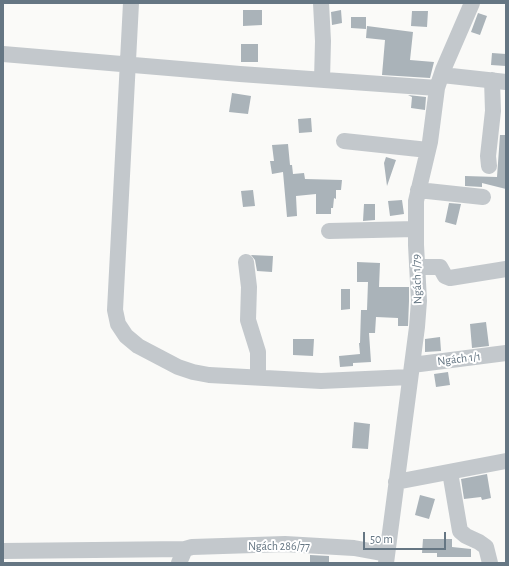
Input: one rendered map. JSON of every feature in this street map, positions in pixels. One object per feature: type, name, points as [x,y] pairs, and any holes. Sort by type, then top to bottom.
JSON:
[{"type":"street","name":"Ngách 1/1","points":[[131,3],[115,310],[118,324],[126,336],[138,346],[178,367],[193,372],[209,375],[321,381],[411,371],[506,353]]},
{"type":"street","points":[[321,3],[323,41],[322,80]]},
{"type":"street","name":"Ngách 1/79","points":[[387,558],[419,301],[416,201],[428,150],[440,81],[472,3]]},
{"type":"street","points":[[3,54],[322,80],[499,81],[493,111],[488,156],[489,166]]},
{"type":"street","points":[[344,140],[428,150]]},
{"type":"street","points":[[418,190],[483,197]]},
{"type":"street","points":[[329,231],[416,229]]},
{"type":"street","points":[[246,262],[248,320],[258,352],[258,377]]},
{"type":"street","points":[[417,267],[440,267],[445,276],[450,278],[506,269]]},
{"type":"street","points":[[396,482],[506,461]]},
{"type":"street","points":[[450,472],[460,531],[486,547],[490,563]]},
{"type":"street","name":"Ngách 286/77","points":[[3,551],[182,556],[192,547],[284,544],[354,548],[387,558]]},
{"type":"building","points":[[243,10],[262,10],[262,25],[243,26]]},
{"type":"building","points":[[341,10],[342,23],[332,25],[331,12]]},
{"type":"building","points":[[412,11],[428,11],[427,27],[411,26]]},
{"type":"building","points":[[478,13],[487,16],[480,35],[471,32]]},
{"type":"building","points":[[351,17],[366,17],[366,29],[351,28]]},
{"type":"building","points":[[367,26],[413,32],[410,60],[434,62],[430,78],[382,75],[385,40],[366,38]]},
{"type":"building","points":[[241,44],[258,44],[258,62],[241,62]]},
{"type":"building","points":[[492,53],[506,54],[506,66],[491,65]]},
{"type":"building","points":[[232,93],[251,96],[248,114],[229,112]]},
{"type":"building","points":[[408,95],[426,97],[425,110],[411,108],[412,97]]},
{"type":"building","points":[[311,118],[312,132],[299,133],[298,119]]},
{"type":"building","points":[[500,135],[506,135],[506,189],[482,183],[482,187],[465,186],[465,176],[497,177]]},
{"type":"building","points":[[288,144],[290,165],[292,165],[293,174],[304,173],[305,179],[342,180],[341,190],[336,190],[336,199],[334,198],[331,214],[316,214],[316,194],[296,196],[297,216],[287,217],[283,172],[272,174],[270,161],[274,161],[272,145]]},
{"type":"building","points":[[386,157],[396,160],[387,186],[384,163]]},
{"type":"building","points":[[253,190],[255,206],[243,207],[241,191]]},
{"type":"building","points":[[402,200],[404,214],[390,216],[388,201]]},
{"type":"building","points":[[449,203],[461,204],[456,225],[445,222]]},
{"type":"building","points":[[364,204],[375,204],[375,220],[363,221]]},
{"type":"building","points":[[251,255],[273,256],[272,272],[257,271],[255,260]]},
{"type":"building","points":[[357,262],[380,263],[379,287],[409,287],[408,326],[398,326],[398,318],[376,317],[375,333],[369,333],[371,362],[353,363],[353,366],[340,367],[339,356],[360,354],[359,343],[361,310],[367,310],[368,282],[357,282]]},
{"type":"building","points":[[341,289],[350,289],[350,309],[341,310]]},
{"type":"building","points":[[486,322],[489,346],[472,348],[470,324]]},
{"type":"building","points":[[440,337],[441,351],[425,352],[425,339]]},
{"type":"building","points":[[293,339],[314,339],[313,356],[293,355]]},
{"type":"building","points":[[448,372],[450,385],[436,387],[434,374]]},
{"type":"building","points":[[354,422],[370,424],[368,449],[352,448]]},
{"type":"building","points":[[487,474],[491,498],[482,500],[481,497],[464,499],[461,479]]},
{"type":"building","points":[[420,495],[435,499],[429,519],[415,515]]},
{"type":"building","points":[[423,539],[452,539],[452,547],[471,549],[471,557],[437,557],[437,553],[422,553]]},
{"type":"building","points":[[310,555],[329,556],[329,563],[310,563]]}]
